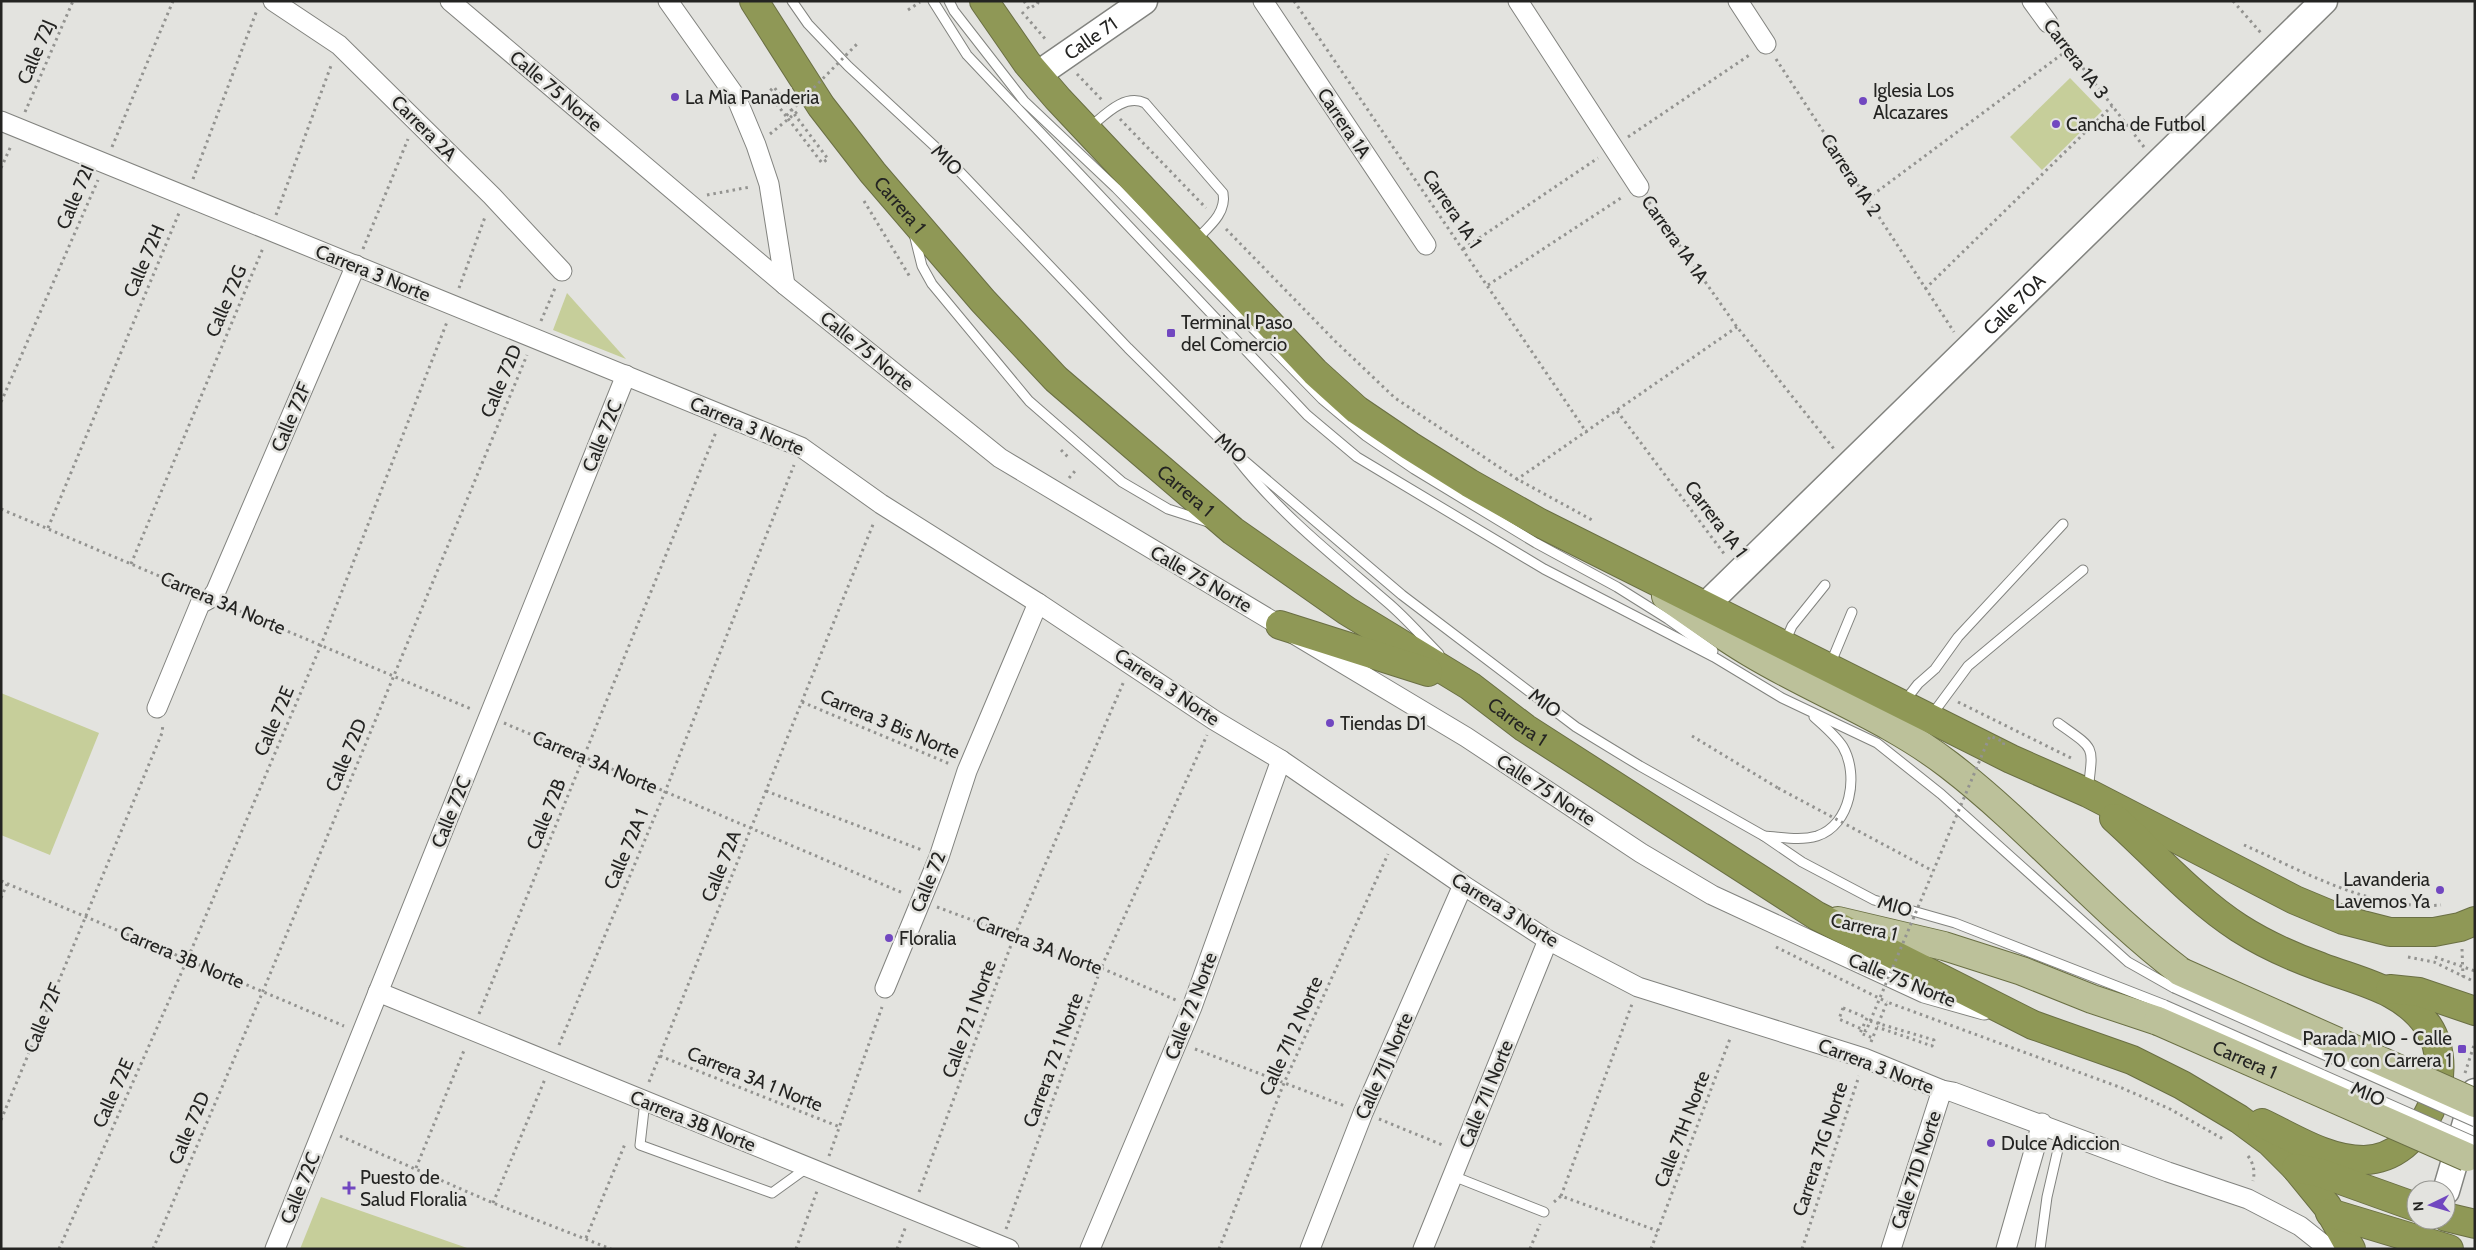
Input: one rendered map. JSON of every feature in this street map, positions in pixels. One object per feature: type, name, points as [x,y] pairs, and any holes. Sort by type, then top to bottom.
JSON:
[{"type":"highway","name":"Carrera 1","points":[[754,1],[821,106],[873,173],[983,301],[1056,379],[1233,530],[1347,611],[1470,686],[1524,728],[1817,916]]},
{"type":"highway","points":[[984,1],[1037,75],[1078,137],[1147,196],[1315,372],[1357,410],[1410,446],[1490,505],[1615,562],[1784,644],[1929,718],[2088,793],[2295,900],[2349,922],[2380,930],[2416,933],[2451,929],[2475,920]]},
{"type":"highway","points":[[1280,625],[1470,686]]},
{"type":"highway","points":[[1817,916],[2033,1024],[2132,1060],[2203,1097],[2337,1157],[2366,1160],[2391,1153],[2415,1134],[2428,1113],[2438,1086],[2439,1058],[2429,1028],[2414,1009],[2381,989],[2309,963],[2238,928],[2206,902],[2088,793]]},
{"type":"highway","points":[[2381,989],[2400,988],[2419,992],[2475,1011]]},
{"type":"highway","points":[[2203,1097],[2270,1142],[2296,1168],[2330,1213],[2351,1249]]},
{"type":"highway","points":[[2296,1168],[2321,1173],[2406,1203]]},
{"type":"highway","points":[[2330,1213],[2438,1240]]},
{"type":"highway","points":[[2456,1219],[2475,1224]]},
{"type":"main road","points":[[1615,562],[1750,653],[1857,707],[1907,736],[1949,765],[1998,807],[2139,940],[2177,980],[2475,1103]]},
{"type":"main road","name":"Carrera 1","points":[[1817,916],[1944,946],[2022,971],[2092,1000],[2161,1013],[2457,1173]]},
{"type":"street","name":"Carrera 2A","points":[[272,1],[339,45],[418,121],[562,271]]},
{"type":"street","name":"Calle 75 Norte","points":[[450,1],[785,285],[1000,458],[1134,540],[1466,737],[1641,853],[1712,895],[1924,993],[2033,1024]]},
{"type":"street","points":[[668,1],[736,98],[756,145],[770,184],[785,285]]},
{"type":"street","name":"Calle 71","points":[[1037,75],[1144,1]]},
{"type":"street","name":"Carrera 1A","points":[[1263,1],[1426,245]]},
{"type":"street","name":"Carrera 1A 1A","points":[[1518,1],[1638,187]]},
{"type":"street","points":[[1738,1],[1766,44]]},
{"type":"street","name":"Carrera 1A 3","points":[[2032,1],[2048,23]]},
{"type":"street","name":"Calle 70A","points":[[1704,606],[2324,1]]},
{"type":"street","name":"Carrera 3 Norte","points":[[10,125],[801,447],[881,504],[1038,603],[1214,720],[1281,760],[1548,940],[1638,987],[1864,1058],[1942,1090],[1953,1092],[2042,1123],[2062,1132],[2248,1199],[2300,1226],[2329,1249]]},
{"type":"street","name":"Calle 72F","points":[[157,708],[200,604],[211,598],[216,591],[356,266]]},
{"type":"street","name":"Calle 72C","points":[[275,1249],[626,376]]},
{"type":"street","name":"Calle 72","points":[[885,988],[939,857],[967,771],[1038,603]]},
{"type":"street","name":"Calle 72 Norte","points":[[1090,1249],[1192,1007],[1281,760]]},
{"type":"street","name":"Calle 71J Norte","points":[[1310,1249],[1363,1113],[1464,885]]},
{"type":"street","name":"Calle 71I Norte","points":[[1424,1249],[1548,940]]},
{"type":"street","name":"Carrera 3B Norte","points":[[378,992],[1004,1247]]},
{"type":"street","name":"Calle 71D Norte","points":[[1891,1249],[1942,1090]]},
{"type":"street","points":[[2457,1173],[2475,1092]]},
{"type":"street","points":[[2006,1249],[2042,1123]]},
{"type":"lane","name":"MIO","points":[[792,1],[808,24],[848,66],[943,154],[1128,348],[1227,446],[1402,594],[1576,727],[1640,766],[1764,836],[1802,862],[1874,900],[1955,924],[2161,1013],[2475,1142]]},
{"type":"lane","name":"MIO","points":[[933,1],[967,55],[980,69],[1307,415],[1357,457],[1544,569],[1753,679],[1808,711],[1877,743],[1941,794],[2128,962],[2177,980],[2475,1122]]},
{"type":"lane","points":[[950,1],[954,11],[1024,101],[1078,137],[1322,399],[1366,436],[1414,469],[1490,505],[1668,619],[1753,679]]},
{"type":"lane","points":[[1078,137],[1111,110],[1129,100],[1138,100],[1145,103],[1223,193],[1225,201],[1222,209],[1193,244]]},
{"type":"lane","points":[[1227,446],[1258,486],[1309,536],[1389,604],[1470,686]]},
{"type":"lane","points":[[1902,704],[1918,684],[1935,669],[1958,637],[2063,524]]},
{"type":"lane","points":[[1929,718],[1968,666],[2083,570]]},
{"type":"lane","points":[[1784,644],[1792,626],[1825,585]]},
{"type":"lane","points":[[1829,668],[1852,612]]},
{"type":"lane","points":[[1764,836],[1805,839],[1820,835],[1836,824],[1847,805],[1851,786],[1849,765],[1843,748],[1828,729],[1808,711]]},
{"type":"lane","points":[[2058,723],[2088,744],[2092,755],[2088,793]]},
{"type":"lane","points":[[644,1100],[640,1145],[772,1193],[815,1170]]},
{"type":"lane","points":[[2040,1249],[2047,1197],[2062,1132]]},
{"type":"lane","points":[[1453,1176],[1544,1212]]},
{"type":"path","name":"Calle 72J","points":[[1,168],[10,125],[72,1]]},
{"type":"path","name":"Calle 72I","points":[[1,402],[173,1]]},
{"type":"path","name":"Calle 72H","points":[[48,528],[186,196],[260,1]]},
{"type":"path","points":[[908,10],[921,1]]},
{"type":"path","points":[[1024,1],[1029,9],[1038,3],[1037,1]]},
{"type":"path","name":"Carrera 1A 1","points":[[1294,1],[1587,433]]},
{"type":"path","points":[[2233,1],[2275,50]]},
{"type":"path","points":[[1019,8],[1061,58]]},
{"type":"path","name":"Carrera 1A 3","points":[[2048,23],[2156,164]]},
{"type":"path","points":[[786,116],[859,42]]},
{"type":"path","points":[[1463,249],[1766,44]]},
{"type":"path","name":"Carrera 1A 2","points":[[1766,44],[1965,350]]},
{"type":"path","name":"Calle 72G","points":[[131,564],[270,231],[339,45]]},
{"type":"path","points":[[1867,199],[2068,49]]},
{"type":"path","points":[[774,88],[828,159],[822,163],[786,116],[768,93],[774,88]]},
{"type":"path","points":[[1925,289],[2112,106]]},
{"type":"path","points":[[756,145],[801,108]]},
{"type":"path","points":[[356,266],[408,140],[418,121]]},
{"type":"path","points":[[690,204],[696,197],[751,187]]},
{"type":"path","points":[[1488,286],[1638,187]]},
{"type":"path","name":"Carrera 1A 1A","points":[[1638,187],[1737,327],[1847,466]]},
{"type":"path","points":[[860,194],[913,283]]},
{"type":"path","name":"Calle 72E","points":[[59,1249],[187,960],[321,645],[453,305],[492,196]]},
{"type":"path","name":"Calle 72D","points":[[152,1249],[263,992],[562,271]]},
{"type":"path","points":[[1490,505],[1617,411],[1737,327]]},
{"type":"path","name":"Carrera 1A 1","points":[[1617,411],[1738,572]]},
{"type":"path","name":"Calle 72B","points":[[416,1168],[723,415]]},
{"type":"path","name":"Calle 72A 1","points":[[493,1203],[665,792],[801,447]]},
{"type":"path","points":[[1060,449],[1069,458]]},
{"type":"path","name":"Calle 72A","points":[[644,1100],[881,504]]},
{"type":"path","name":"Carrera 3A Norte","points":[[1,509],[921,900],[1014,937],[1101,968],[1192,1007]]},
{"type":"path","name":"Calle 72 1 Norte","points":[[897,1249],[1014,937],[1132,664]]},
{"type":"path","name":"Carrera 3 Bis Norte","points":[[802,702],[967,771]]},
{"type":"path","name":"Calle 72F","points":[[1,1120],[84,916],[162,733],[164,722],[158,715],[157,708]]},
{"type":"path","name":"Carrera 72 1 Norte","points":[[1004,1247],[1101,968],[1214,720]]},
{"type":"path","points":[[1692,736],[1778,788],[1933,872]]},
{"type":"path","points":[[1873,1038],[1860,1033],[1867,1018],[1844,1008],[1839,1019],[1866,1031],[1990,736],[2004,742],[2003,746]]},
{"type":"path","points":[[766,791],[939,857]]},
{"type":"path","name":"Calle 71I 2 Norte","points":[[1219,1249],[1284,1084],[1395,837]]},
{"type":"path","name":"Carrera 3B Norte","points":[[1,881],[362,1033]]},
{"type":"path","points":[[1,898],[7,884]]},
{"type":"path","points":[[2435,957],[2475,971]]},
{"type":"path","points":[[2434,962],[2475,982]]},
{"type":"path","points":[[1530,1249],[1544,1212],[1562,1196],[1638,987]]},
{"type":"path","points":[[796,1249],[815,1170],[840,1127],[882,1005],[885,988]]},
{"type":"path","name":"Carrera 71G Norte","points":[[1802,1249],[1864,1058],[1887,1002],[2122,1088],[2170,1109],[2228,1142]]},
{"type":"path","name":"Calle 71H Norte","points":[[1651,1249],[1738,1019]]},
{"type":"path","points":[[1870,1021],[1934,1040],[1932,1046],[1877,1027]]},
{"type":"path","points":[[1178,1042],[1462,1152]]},
{"type":"path","name":"Carrera 3A 1 Norte","points":[[660,1056],[840,1127]]},
{"type":"path","points":[[324,1129],[493,1203],[611,1249]]},
{"type":"path","points":[[586,1238],[626,1141]]},
{"type":"path","points":[[2245,1152],[2252,1162],[2254,1174],[2248,1199]]},
{"type":"path","points":[[1562,1196],[1658,1231]]},
{"type":"green space","name":"Cancha de Futbol","points":[[2070,78],[2102,111],[2042,170],[2010,137]]},
{"type":"green space","points":[[567,293],[626,359],[553,330]]},
{"type":"green space","points":[[1,693],[99,733],[50,855],[1,835]]},
{"type":"green space","points":[[321,1197],[470,1249],[300,1249]]},
{"type":"place","name":"La Mìa Panaderia","points":[[675,97]]},
{"type":"place","name":"Iglesia Los Alcazares","points":[[1863,101]]},
{"type":"place","name":"Cancha de Futbol","points":[[2056,124]]},
{"type":"place","name":"Terminal Paso del Comercio","points":[[1171,333]]},
{"type":"place","name":"Tiendas D1","points":[[1330,723]]},
{"type":"place","name":"Lavanderia Lavemos Ya","points":[[2440,890]]},
{"type":"place","name":"Floralia","points":[[889,938]]},
{"type":"place","name":"Parada MIO - Calle 70 con Carrera 1","points":[[2462,1049]]},
{"type":"place","name":"Dulce Adiccion","points":[[1991,1143]]},
{"type":"place","name":"Puesto de Salud Floralia","points":[[349,1188]]}]
